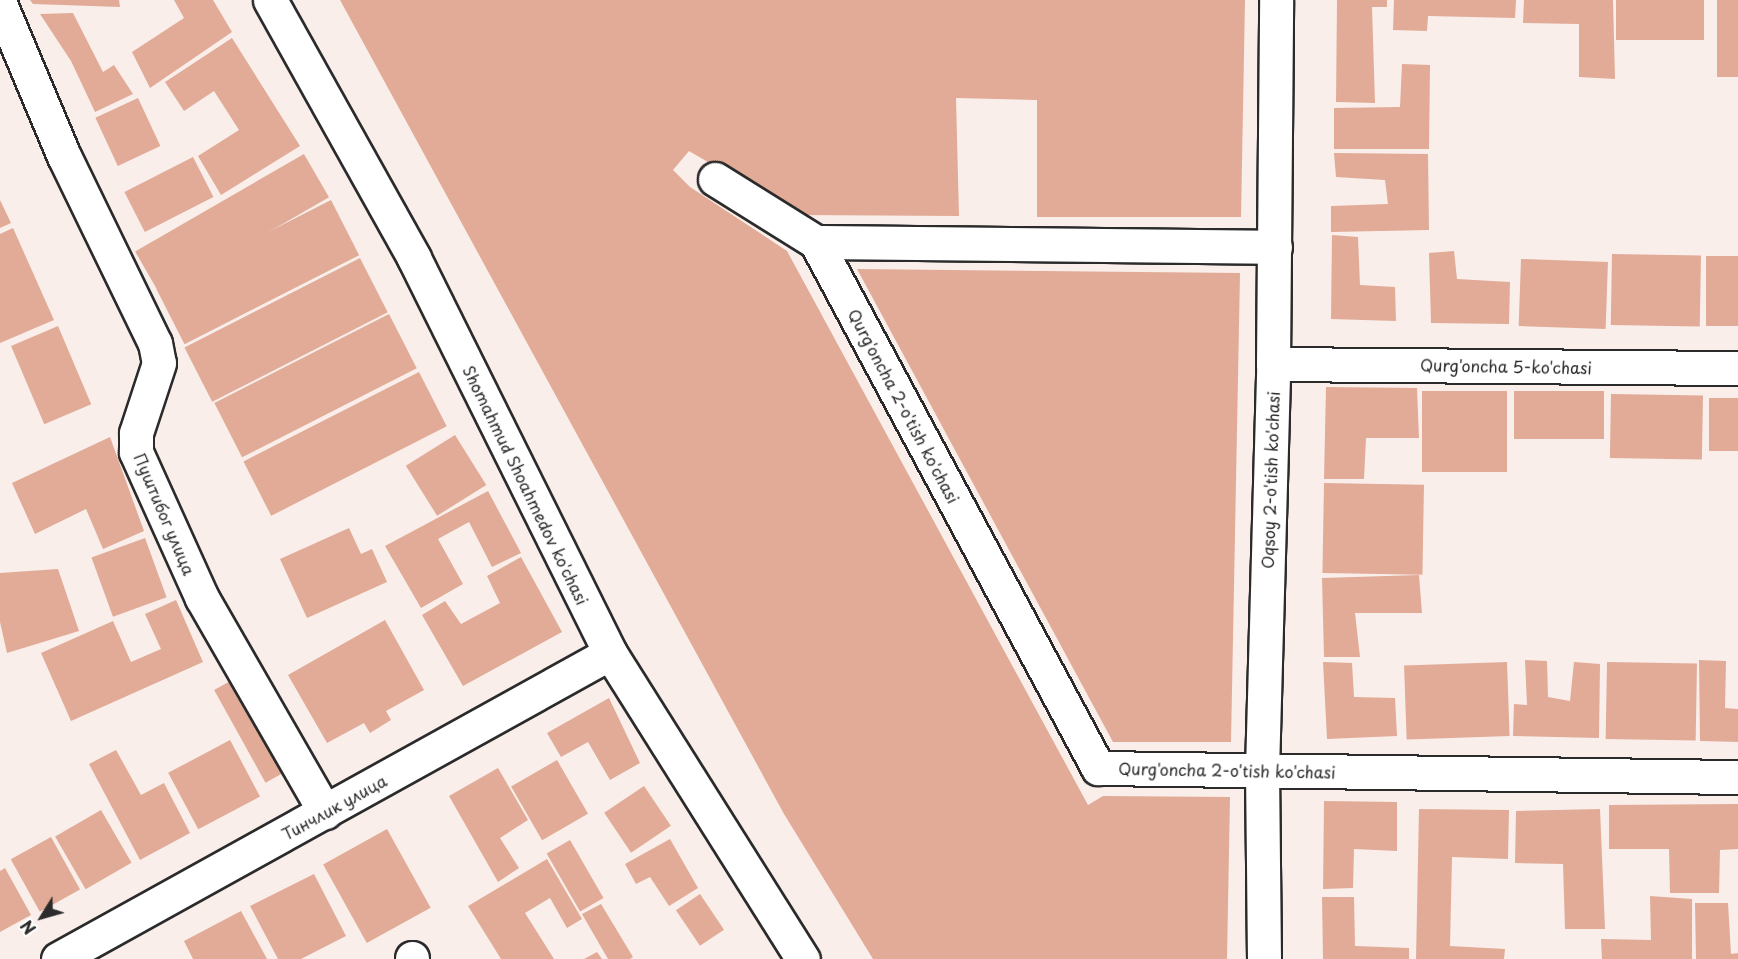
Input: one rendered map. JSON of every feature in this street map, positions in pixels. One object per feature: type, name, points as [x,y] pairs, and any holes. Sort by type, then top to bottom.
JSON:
[{"type":"street","name":"Shomahmud Shoahmedov ko'chasi","points":[[270,0],[414,258],[610,653],[802,959]]},
{"type":"street","name":"Oqsoy 2-o'tish ko'chasi","points":[[1264,959],[1262,770],[1275,247],[1275,0]]},
{"type":"street","name":"Пуштибог улица","points":[[0,4],[64,156],[156,343],[159,363],[136,433],[136,452],[202,598],[326,812]]},
{"type":"street","points":[[715,179],[816,242],[1275,247]]},
{"type":"street","name":"Qurg'oncha 2-o'tish ko'chasi","points":[[816,242],[1098,768],[1738,777]]},
{"type":"street","name":"Qurg'oncha 5-ko'chasi","points":[[1273,364],[1738,368]]},
{"type":"street","name":"Тинчлик улица","points":[[58,959],[610,653]]},
{"type":"building","points":[[30,0],[119,0],[120,7],[33,4]]},
{"type":"building","points":[[174,0],[213,0],[232,32],[150,88],[132,52],[184,18]]},
{"type":"building","points":[[340,0],[1245,0],[1241,217],[1037,217],[1037,100],[956,98],[959,216],[799,215],[689,151],[673,170],[690,187],[787,251],[1088,805],[1103,796],[1230,797],[1227,959],[873,959],[784,814]]},
{"type":"building","points":[[1337,0],[1387,0],[1387,7],[1372,7],[1375,103],[1336,102]]},
{"type":"building","points":[[1394,0],[1516,0],[1515,18],[1428,16],[1427,31],[1393,30]]},
{"type":"building","points":[[1524,0],[1613,0],[1615,79],[1579,77],[1579,24],[1523,23]]},
{"type":"building","points":[[1616,0],[1704,0],[1704,40],[1616,40]]},
{"type":"building","points":[[1717,0],[1738,0],[1738,77],[1717,77]]},
{"type":"building","points":[[73,13],[103,72],[114,65],[133,94],[95,112],[71,61],[40,14]]},
{"type":"building","points":[[232,38],[300,146],[221,195],[198,156],[239,130],[214,91],[184,111],[165,82]]},
{"type":"building","points":[[1402,64],[1430,65],[1429,149],[1334,149],[1334,108],[1400,107]]},
{"type":"building","points":[[138,98],[160,146],[118,166],[95,118]]},
{"type":"building","points":[[1334,153],[1428,154],[1429,230],[1331,232],[1331,206],[1388,204],[1385,180],[1336,177]]},
{"type":"building","points":[[304,154],[329,197],[160,295],[135,252]]},
{"type":"building","points":[[193,157],[213,197],[145,232],[124,192]]},
{"type":"building","points":[[0,200],[11,223],[0,228]]},
{"type":"building","points":[[331,200],[359,255],[185,344],[156,289]]},
{"type":"building","points":[[13,228],[54,320],[0,343],[0,234]]},
{"type":"building","points":[[1332,235],[1358,237],[1360,285],[1395,287],[1396,321],[1331,319]]},
{"type":"building","points":[[1454,251],[1457,279],[1510,282],[1509,324],[1431,323],[1429,253]]},
{"type":"building","points":[[1612,254],[1701,256],[1700,327],[1611,325]]},
{"type":"building","points":[[1706,256],[1738,256],[1738,326],[1706,326]]},
{"type":"building","points":[[360,258],[388,312],[212,402],[184,347]]},
{"type":"building","points":[[1521,259],[1608,262],[1606,329],[1519,326]]},
{"type":"building","points":[[857,269],[1240,273],[1231,742],[1113,742]]},
{"type":"building","points":[[389,314],[417,368],[242,457],[214,403]]},
{"type":"building","points":[[58,326],[91,404],[44,424],[11,346]]},
{"type":"building","points":[[419,372],[447,426],[271,516],[243,461]]},
{"type":"building","points":[[1326,387],[1417,388],[1419,438],[1366,438],[1364,479],[1324,479]]},
{"type":"building","points":[[1422,391],[1507,391],[1507,472],[1422,472]]},
{"type":"building","points":[[1514,391],[1604,391],[1604,439],[1514,439]]},
{"type":"building","points":[[1611,394],[1703,396],[1702,460],[1610,458]]},
{"type":"building","points":[[1709,398],[1738,398],[1738,451],[1709,451]]},
{"type":"building","points":[[455,435],[486,485],[437,516],[406,466]]},
{"type":"building","points":[[110,437],[144,531],[103,549],[86,509],[35,534],[12,483]]},
{"type":"building","points":[[1324,483],[1424,485],[1422,575],[1322,573]]},
{"type":"building","points":[[488,491],[521,553],[492,567],[469,522],[438,539],[463,584],[421,608],[385,546]]},
{"type":"building","points":[[349,528],[361,554],[372,549],[387,582],[307,618],[280,559]]},
{"type":"building","points":[[145,538],[167,597],[113,617],[91,557]]},
{"type":"building","points":[[521,557],[562,632],[463,686],[422,615],[445,601],[461,624],[500,603],[487,576]]},
{"type":"building","points":[[58,569],[79,631],[7,653],[0,622],[0,573]]},
{"type":"building","points":[[1419,575],[1422,613],[1355,613],[1360,657],[1324,657],[1322,578]]},
{"type":"building","points":[[176,600],[203,662],[71,721],[41,653],[113,621],[131,662],[161,649],[145,614]]},
{"type":"building","points":[[385,620],[424,690],[386,711],[391,720],[370,733],[364,723],[327,743],[288,675]]},
{"type":"building","points":[[1525,660],[1547,661],[1548,697],[1570,701],[1574,662],[1600,664],[1599,738],[1513,736],[1514,704],[1527,705]]},
{"type":"building","points":[[1699,660],[1726,661],[1725,708],[1738,709],[1738,742],[1700,741]]},
{"type":"building","points":[[1323,662],[1352,663],[1354,697],[1395,698],[1397,736],[1327,739]]},
{"type":"building","points":[[1507,662],[1510,736],[1407,740],[1404,666]]},
{"type":"building","points":[[1607,662],[1697,664],[1696,741],[1606,739]]},
{"type":"building","points":[[243,674],[294,767],[266,783],[214,690]]},
{"type":"building","points":[[609,698],[640,763],[610,780],[588,742],[561,757],[547,733]]},
{"type":"building","points":[[230,740],[260,797],[198,829],[168,773]]},
{"type":"building","points":[[116,750],[141,795],[164,783],[190,833],[140,860],[89,764]]},
{"type":"building","points":[[557,760],[588,814],[542,840],[511,786]]},
{"type":"building","points":[[498,768],[528,820],[500,838],[519,868],[498,882],[449,796]]},
{"type":"building","points":[[644,786],[671,826],[631,853],[604,813]]},
{"type":"building","points":[[1324,801],[1397,802],[1397,851],[1354,849],[1353,888],[1323,889]]},
{"type":"building","points":[[1738,804],[1738,849],[1720,850],[1719,893],[1670,893],[1669,849],[1609,849],[1609,805]]},
{"type":"building","points":[[1419,809],[1509,810],[1508,859],[1452,857],[1450,946],[1505,949],[1504,959],[1416,959]]},
{"type":"building","points":[[1600,809],[1605,929],[1565,929],[1563,864],[1515,863],[1516,811]]},
{"type":"building","points":[[101,810],[132,863],[86,889],[55,836]]},
{"type":"building","points":[[387,829],[431,908],[367,943],[323,864]]},
{"type":"building","points":[[51,837],[80,889],[40,912],[11,859]]},
{"type":"building","points":[[670,839],[698,888],[669,906],[650,877],[636,884],[625,864]]},
{"type":"building","points":[[570,840],[604,898],[580,912],[547,854]]},
{"type":"building","points":[[547,859],[582,919],[567,928],[550,898],[525,913],[554,959],[501,959],[468,906]]},
{"type":"building","points":[[5,868],[31,915],[0,932],[0,871]]},
{"type":"building","points":[[314,874],[346,936],[301,959],[278,959],[250,906]]},
{"type":"building","points":[[700,894],[724,930],[700,946],[676,910]]},
{"type":"building","points":[[1650,896],[1692,899],[1692,959],[1602,959],[1601,939],[1651,940]]},
{"type":"building","points":[[1322,897],[1354,897],[1355,946],[1409,948],[1409,959],[1323,959]]},
{"type":"building","points":[[1695,903],[1728,903],[1731,954],[1738,953],[1738,959],[1696,959]]},
{"type":"building","points":[[601,904],[633,957],[630,959],[608,959],[582,914]]},
{"type":"building","points":[[241,911],[267,959],[193,959],[184,941]]},
{"type":"building","points":[[597,952],[602,959],[584,959]]}]
